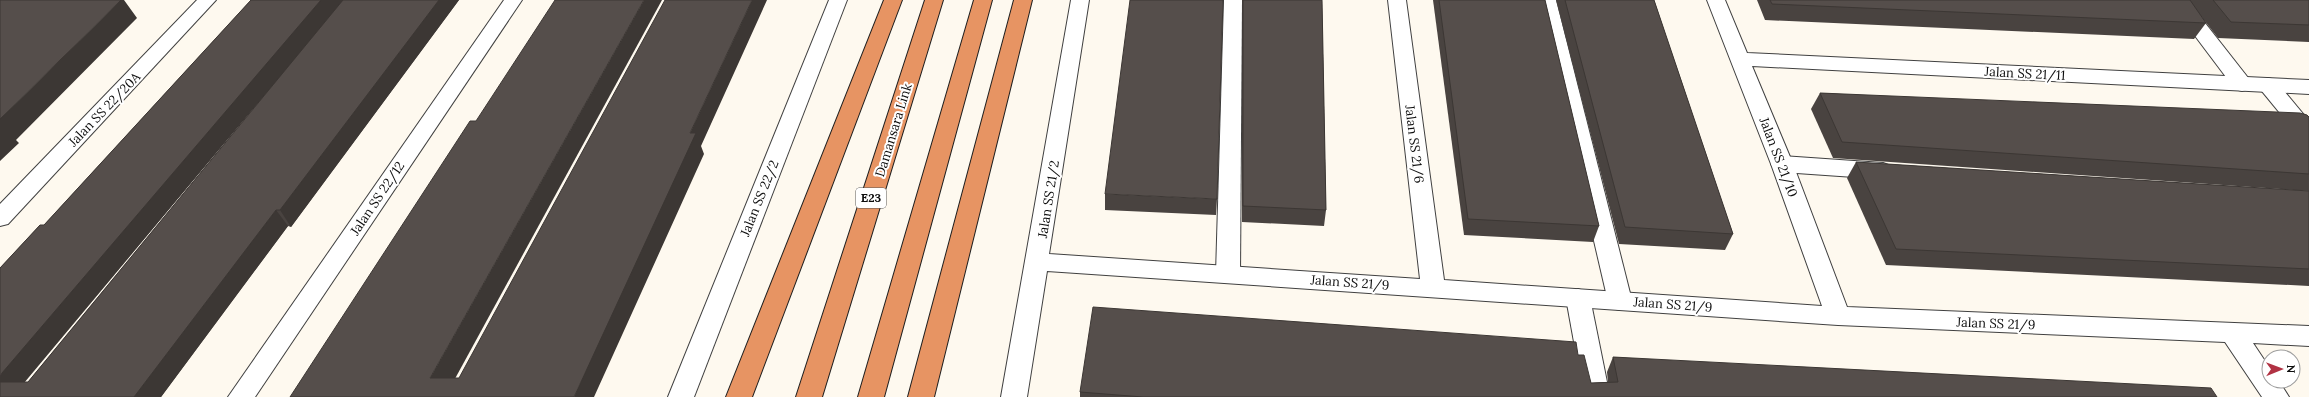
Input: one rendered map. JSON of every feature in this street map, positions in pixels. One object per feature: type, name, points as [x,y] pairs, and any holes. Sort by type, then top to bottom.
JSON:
[{"type":"highway","points":[[739,397],[893,0]]},
{"type":"highway","name":"Damansara Link","points":[[809,397],[934,0]]},
{"type":"highway","points":[[870,397],[983,0]]},
{"type":"highway","points":[[921,397],[1023,0]]},
{"type":"street","name":"Jalan SS 22/20A","points":[[0,218],[207,0]]},
{"type":"street","name":"Jalan SS 22/12","points":[[241,397],[513,0]]},
{"type":"street","name":"Jalan SS 22/2","points":[[681,397],[838,0]]},
{"type":"street","name":"Jalan SS 21/2","points":[[1014,397],[1038,262],[1080,0]]},
{"type":"street","points":[[1228,274],[1233,0]]},
{"type":"street","name":"Jalan SS 21/6","points":[[1397,0],[1434,288]]},
{"type":"street","points":[[1547,0],[1620,301]]},
{"type":"street","name":"Jalan SS 21/10","points":[[1716,0],[1782,164],[1838,316]]},
{"type":"street","points":[[2177,0],[2242,84]]},
{"type":"street","name":"Jalan SS 21/11","points":[[1741,59],[2309,87]]},
{"type":"street","points":[[2268,85],[2309,135]]},
{"type":"street","points":[[1782,164],[1902,172]]},
{"type":"street","name":"Jalan SS 21/9","points":[[1038,262],[1838,316],[2309,336]]},
{"type":"street","points":[[1578,298],[1597,397]]},
{"type":"street","points":[[2232,332],[2276,397]]},
{"type":"building","points":[[0,0],[121,0],[0,119]]},
{"type":"building","points":[[251,0],[321,0],[0,377],[0,268],[40,225],[44,225]]},
{"type":"building","points":[[343,0],[439,0],[280,210],[276,210],[134,397],[0,397],[0,382],[28,382]]},
{"type":"building","points":[[555,0],[644,0],[430,378],[459,378],[665,0],[752,0],[690,133],[696,133],[574,397],[290,397],[470,121],[476,121]]},
{"type":"building","points":[[1130,0],[1223,0],[1217,199],[1105,194]]},
{"type":"building","points":[[1243,0],[1322,0],[1326,210],[1243,206]]},
{"type":"building","points":[[1439,0],[1545,0],[1599,226],[1468,219]]},
{"type":"building","points":[[1565,0],[1654,0],[1733,234],[1625,227]]},
{"type":"building","points":[[1770,0],[2190,0],[2206,23],[1772,4]]},
{"type":"building","points":[[2213,0],[2309,0],[2309,25],[2231,22]]},
{"type":"building","points":[[1820,93],[2300,113],[2309,117],[2309,174],[1842,142]]},
{"type":"building","points":[[1856,162],[2309,191],[2309,269],[1896,249]]},
{"type":"building","points":[[1093,307],[1576,342],[1578,355],[1584,355],[1591,383],[1618,382],[1613,357],[2211,388],[2217,397],[1143,397],[1080,392]]}]
